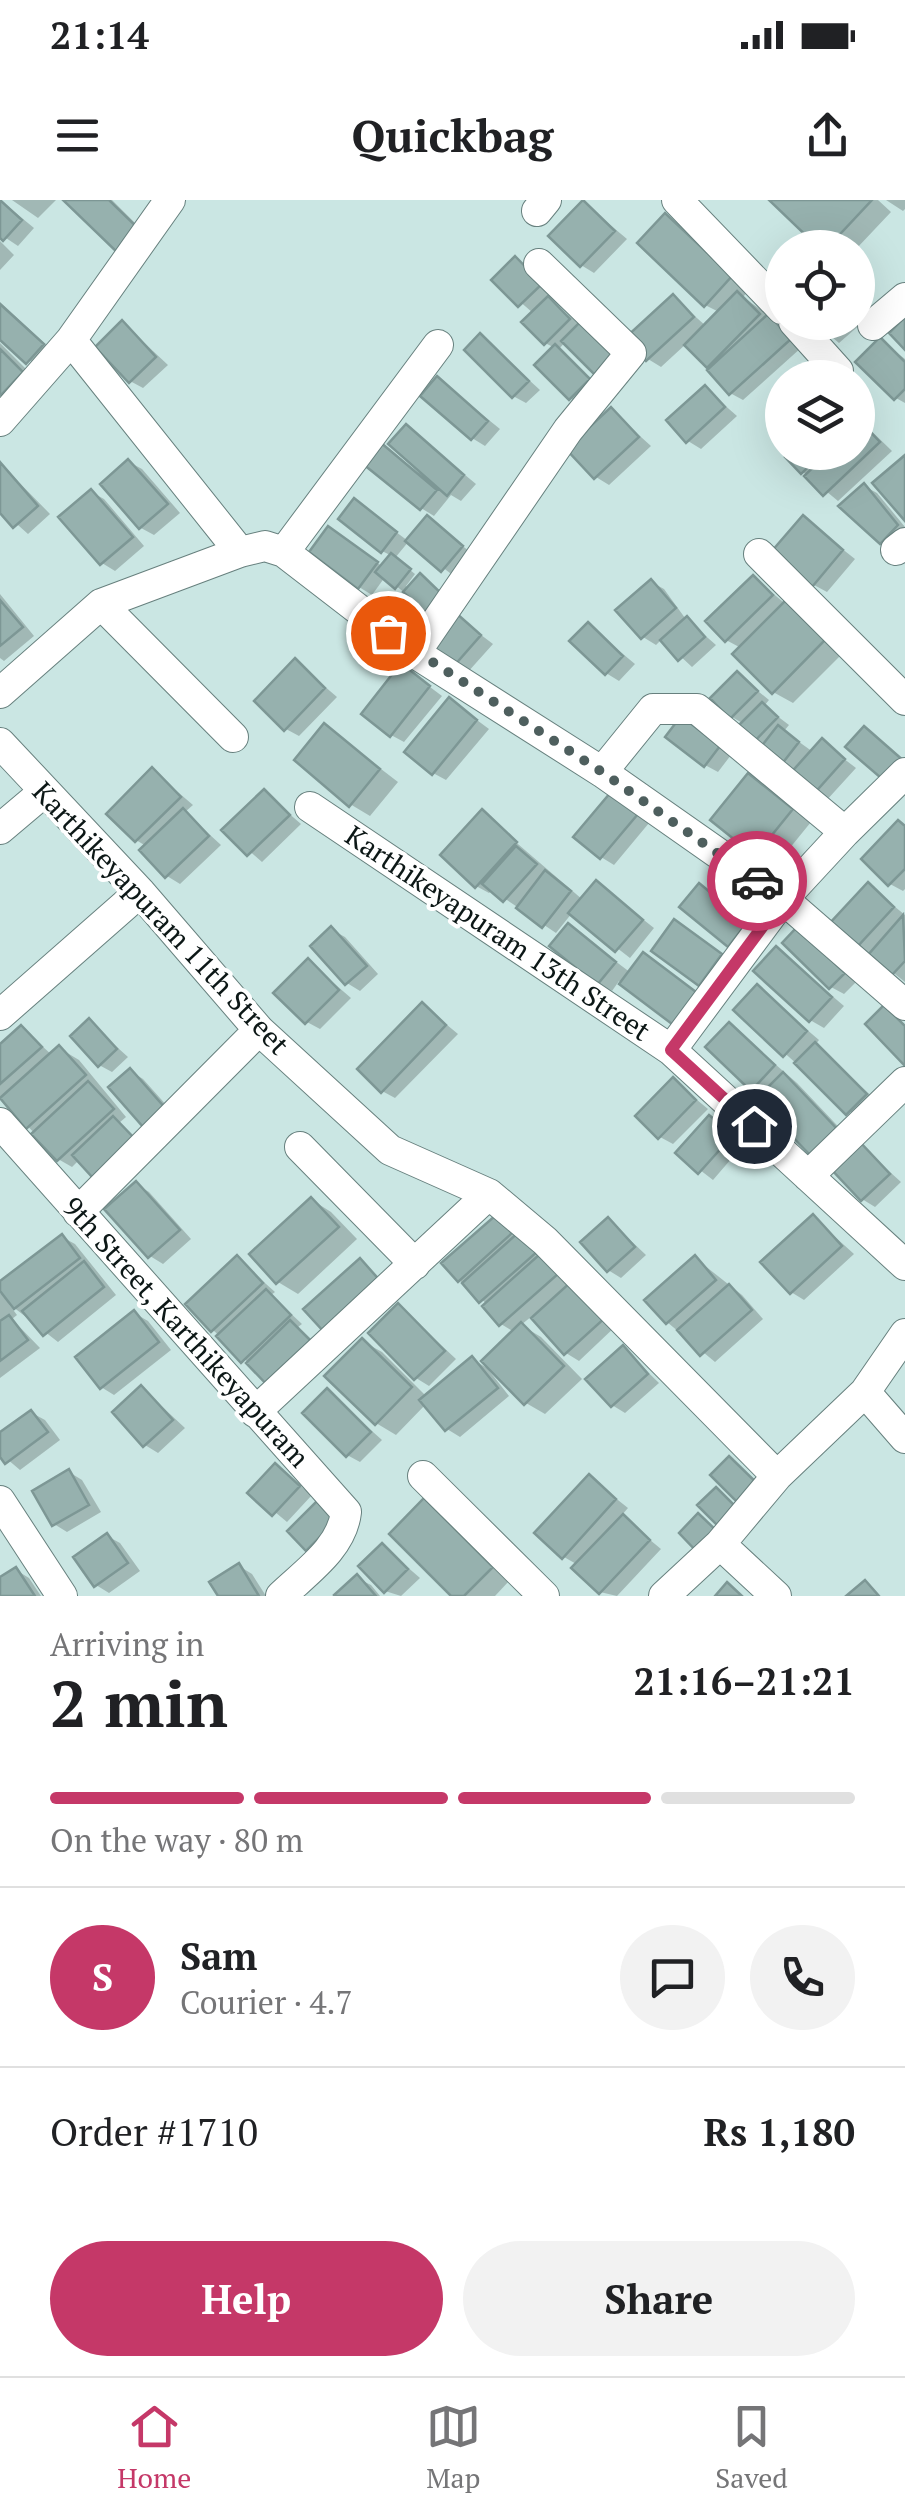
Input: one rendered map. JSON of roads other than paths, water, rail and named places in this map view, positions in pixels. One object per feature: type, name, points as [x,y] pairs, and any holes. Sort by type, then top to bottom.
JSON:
[{"type":"street","points":[[0,421],[70,340],[170,200]]},
{"type":"street","points":[[676,200],[765,292]]},
{"type":"street","points":[[415,653],[568,430],[630,352],[538,264]]},
{"type":"street","points":[[875,323],[905,298]]},
{"type":"street","points":[[70,340],[240,552]]},
{"type":"street","points":[[810,340],[828,360]]},
{"type":"street","points":[[284,552],[438,345]]},
{"type":"street","points":[[0,693],[100,604],[240,552],[265,546],[284,552],[415,653],[602,772],[783,899],[905,1006]]},
{"type":"street","points":[[759,554],[905,700]]},
{"type":"street","points":[[100,604],[233,738]]},
{"type":"street","points":[[602,772],[653,710],[697,709],[845,832]]},
{"type":"street","name":"Karthikeyapuram 11th Street","points":[[0,744],[140,892],[259,1030],[390,1150],[488,1194],[546,1241],[777,1476]]},
{"type":"street","points":[[671,1050],[783,899],[905,772]]},
{"type":"street","points":[[0,829],[45,791]]},
{"type":"street","name":"Karthikeyapuram 13th Street","points":[[310,807],[671,1050],[905,1265]]},
{"type":"street","points":[[0,1014],[140,892]]},
{"type":"street","points":[[78,1212],[259,1030]]},
{"type":"street","points":[[808,1176],[905,1082]]},
{"type":"street","name":"9th Street, Karthikeyapuram","points":[[0,1123],[346,1512],[344,1526],[332,1547],[281,1596]]},
{"type":"street","points":[[300,1148],[415,1264]]},
{"type":"street","points":[[256,1412],[488,1194]]},
{"type":"street","points":[[664,1596],[720,1544],[777,1476],[865,1392],[905,1334]]},
{"type":"street","points":[[865,1392],[905,1438]]},
{"type":"street","points":[[423,1476],[544,1596]]},
{"type":"street","points":[[0,1501],[62,1596]]},
{"type":"street","points":[[720,1544],[776,1596]]}]
